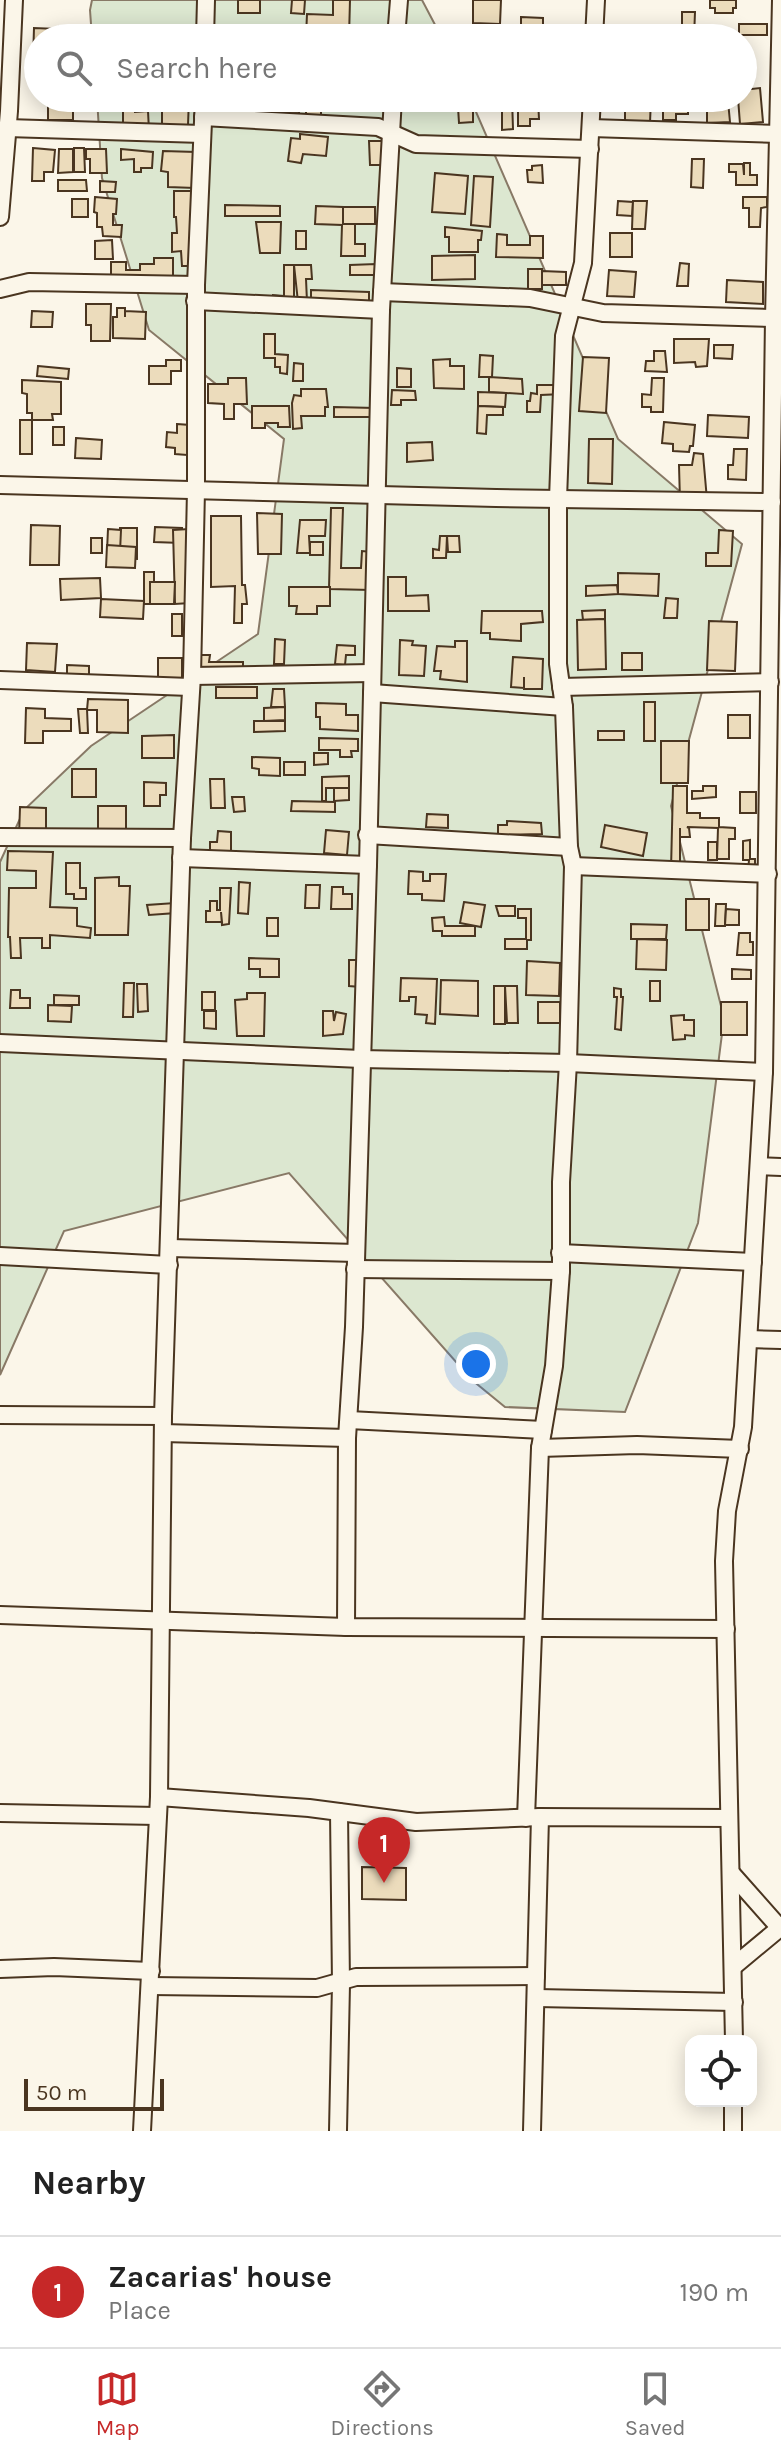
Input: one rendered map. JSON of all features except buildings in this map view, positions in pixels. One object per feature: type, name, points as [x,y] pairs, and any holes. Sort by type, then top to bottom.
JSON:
[{"type":"street","points":[[0,217],[14,0]]},
{"type":"street","points":[[205,24],[206,0]]},
{"type":"street","points":[[397,24],[399,0]]},
{"type":"street","points":[[595,24],[596,0]]},
{"type":"street","points":[[734,2035],[724,1561],[727,1511],[740,1449],[764,1072],[774,966],[768,874],[775,776],[770,682],[776,579],[772,502],[778,386],[774,318],[781,0]]},
{"type":"street","points":[[142,2131],[159,1797],[163,1424],[181,858],[191,682],[196,490],[196,293],[204,112]]},
{"type":"street","points":[[346,1627],[347,1438],[368,865],[375,494],[392,112]]},
{"type":"street","points":[[532,2131],[537,1998],[532,1628],[540,1448],[554,1366],[561,1271],[561,1182],[568,1063],[573,866],[569,847],[564,707],[558,664],[558,499],[564,336],[583,263],[592,112]]},
{"type":"street","points":[[5,117],[203,126],[378,127],[416,144],[590,149]]},
{"type":"street","points":[[591,128],[779,134]]},
{"type":"street","points":[[0,289],[38,282],[381,310]]},
{"type":"street","points":[[382,292],[530,298],[603,313],[774,318]]},
{"type":"street","points":[[0,485],[772,502]]},
{"type":"street","points":[[0,680],[191,682],[372,673]]},
{"type":"street","points":[[561,687],[770,682]]},
{"type":"street","points":[[372,693],[564,707]]},
{"type":"street","points":[[367,835],[569,847]]},
{"type":"street","points":[[0,837],[182,838]]},
{"type":"street","points":[[181,858],[368,865]]},
{"type":"street","points":[[573,866],[768,874]]},
{"type":"street","points":[[0,1043],[764,1072]]},
{"type":"street","points":[[759,1166],[781,1167]]},
{"type":"street","points":[[560,1253],[753,1262]]},
{"type":"street","points":[[0,1256],[169,1256],[561,1271]]},
{"type":"street","points":[[749,1339],[781,1340]]},
{"type":"street","points":[[0,1415],[347,1438]]},
{"type":"street","points":[[349,1420],[543,1430]]},
{"type":"street","points":[[540,1448],[637,1445],[740,1449]]},
{"type":"street","points":[[0,1615],[346,1627],[726,1629]]},
{"type":"street","points":[[159,1797],[339,1812],[416,1822],[533,1817],[729,1818]]},
{"type":"street","points":[[338,2131],[341,1984],[339,1812]]},
{"type":"street","points":[[0,1813],[157,1816]]},
{"type":"street","points":[[732,1874],[780,1927],[734,1966]]},
{"type":"street","points":[[0,1969],[54,1967],[151,1979],[317,1988],[341,1984],[356,1977],[536,1976]]},
{"type":"street","points":[[537,1998],[734,2002]]},
{"type":"street","points":[[733,2107],[733,2131]]},
{"type":"green space","points":[[92,0],[422,0],[435,24],[91,24]]},
{"type":"green space","points":[[98,112],[476,112],[618,439],[742,544],[671,806],[724,1018],[698,1223],[625,1412],[505,1407],[472,1380],[289,1173],[64,1231],[0,1375],[0,862],[24,810],[91,746],[258,634],[284,439],[149,330],[102,178]]},
{"type":"place","name":"Zacarias' house","points":[[384,1883]]}]
